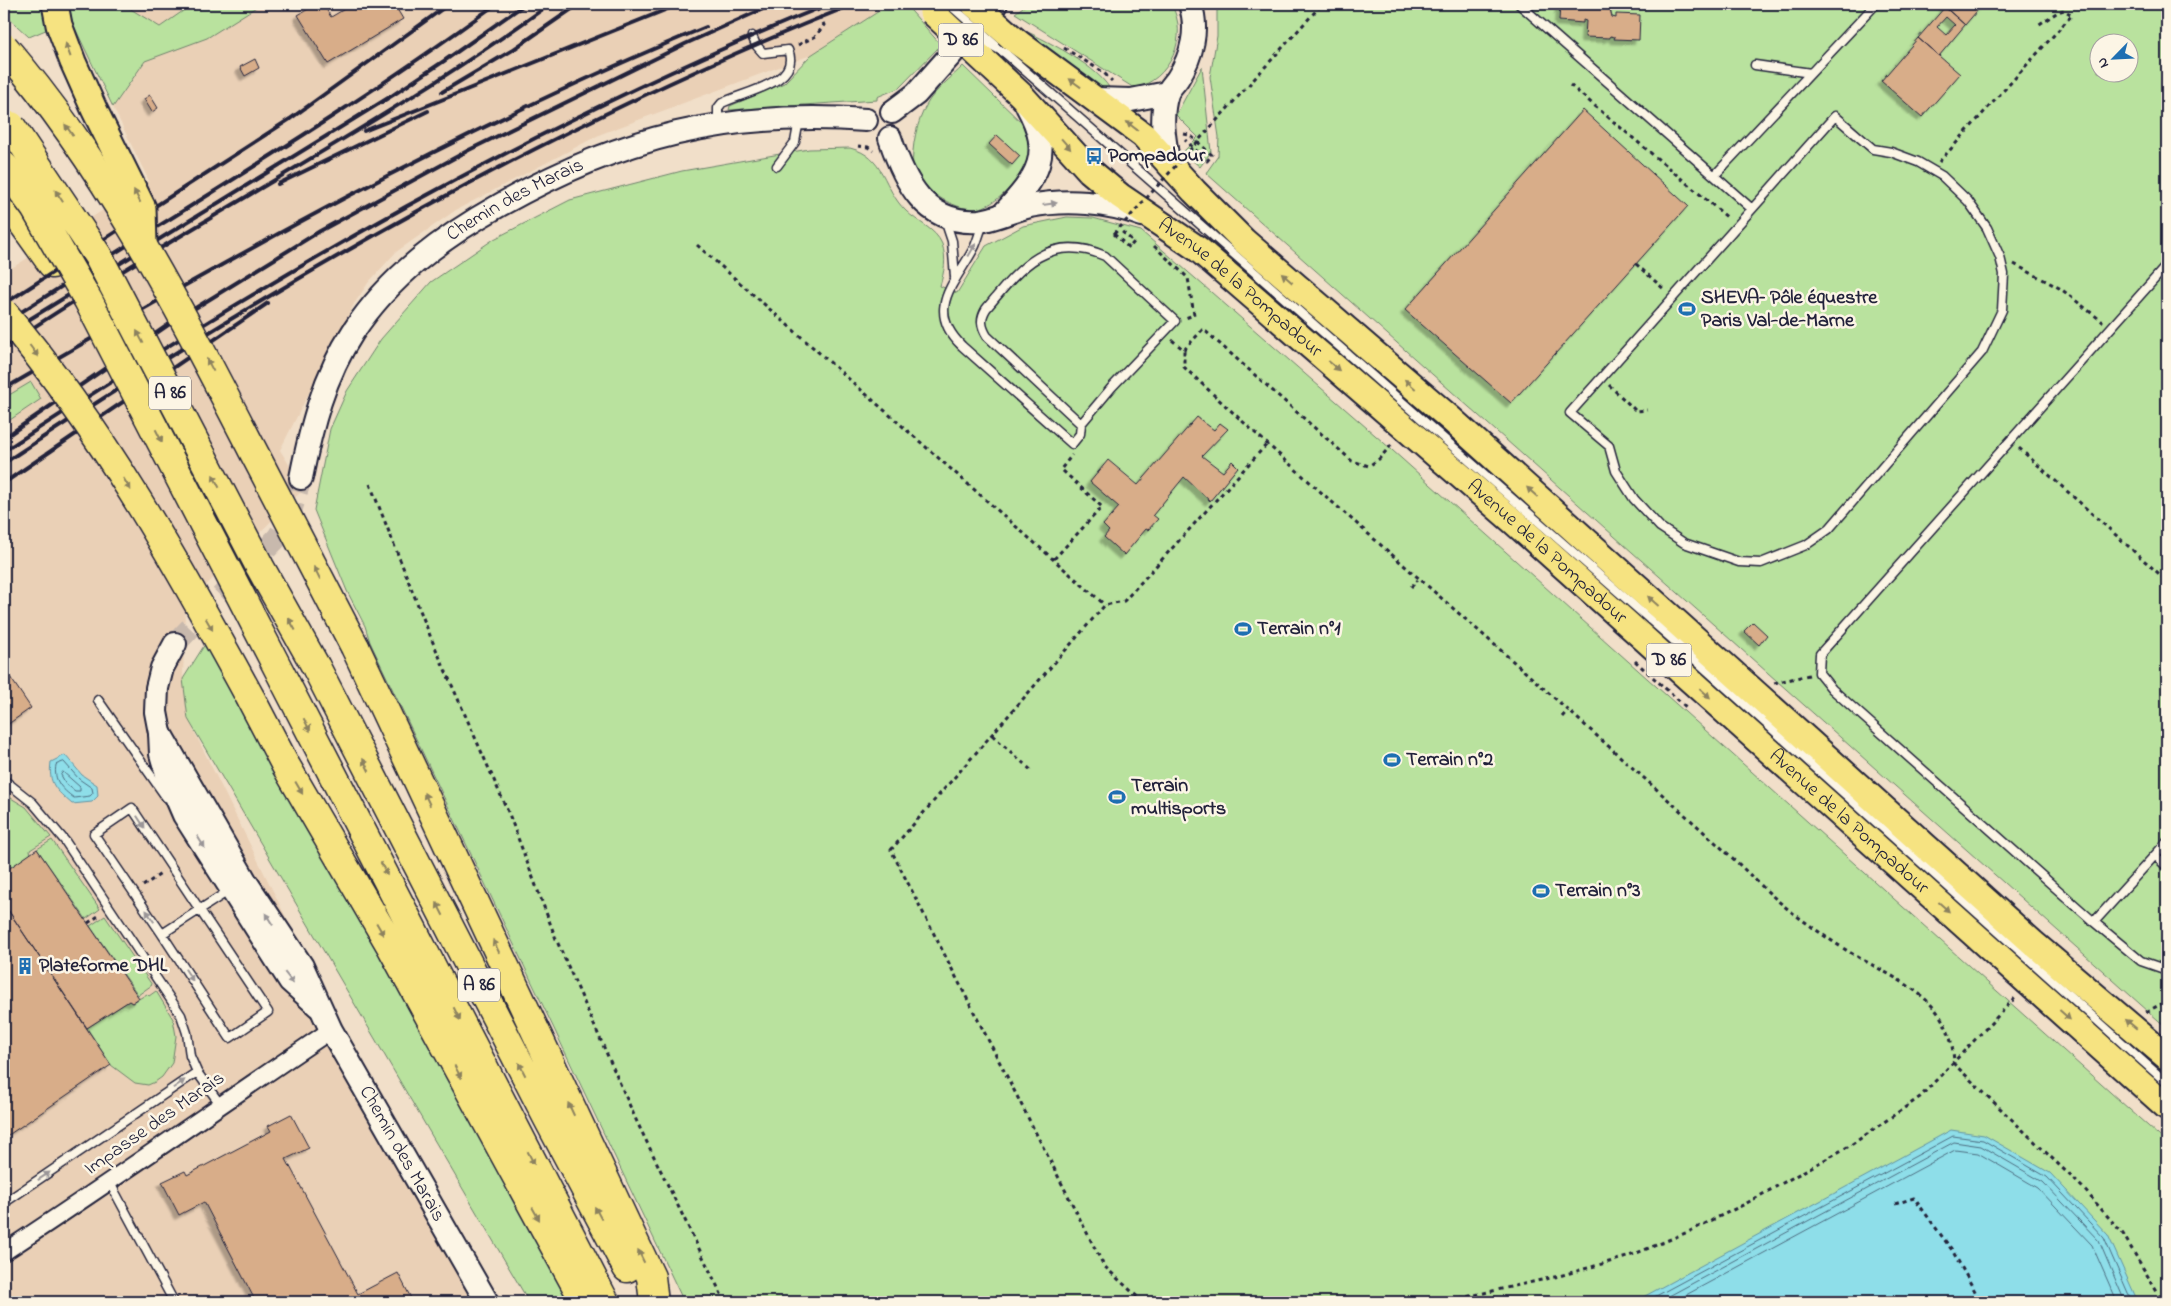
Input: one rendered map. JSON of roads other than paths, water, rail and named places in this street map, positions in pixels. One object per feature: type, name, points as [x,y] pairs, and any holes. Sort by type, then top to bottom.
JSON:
[{"type":"highway","points":[[4,47],[40,89],[76,139],[144,244],[206,357],[355,647],[651,1277],[654,1302]]},
{"type":"highway","name":"A 86","points":[[7,122],[98,256],[260,567],[316,667],[542,1109],[646,1302]]},
{"type":"highway","name":"A 86","points":[[4,166],[35,208],[88,300],[605,1302]]},
{"type":"highway","points":[[4,197],[52,264],[88,300]]},
{"type":"highway","points":[[4,313],[74,404],[127,482],[251,699],[286,766],[392,948],[586,1302]]},
{"type":"main road","points":[[55,4],[59,25],[73,62],[143,208],[144,244]]},
{"type":"main road","name":"Avenue de la Pompadour","points":[[974,4],[1006,58],[1018,87],[1090,171],[1120,196],[1156,233],[1198,248],[1514,522],[2167,1107]]},
{"type":"main road","name":"Avenue de la Pompadour","points":[[935,7],[1006,58],[1055,56],[1106,91],[1194,191],[1244,241],[1452,420],[2025,936],[2167,1057]]},
{"type":"street","points":[[892,112],[916,94],[996,4]]},
{"type":"street","points":[[1168,160],[1163,124],[1167,93],[1185,66],[1193,41],[1191,4]]},
{"type":"street","points":[[993,217],[1027,188],[1040,164],[1037,125],[1018,87]]},
{"type":"street","points":[[1106,91],[1131,100],[1167,93]]},
{"type":"street","points":[[884,108],[892,112],[898,125],[890,138],[881,140],[872,137],[867,130],[866,120],[875,110],[884,108]]},
{"type":"street","name":"Chemin des Marais","points":[[301,478],[311,427],[328,382],[345,346],[353,332],[394,282],[430,248],[537,184],[583,162],[670,135],[719,124],[800,117],[866,120]]},
{"type":"street","points":[[890,138],[906,181],[927,205],[943,214],[968,221],[993,217],[1030,206],[1060,202],[1102,204],[1126,208],[1156,233]]},
{"type":"street","name":"Chemin des Marais","points":[[175,644],[162,668],[157,688],[156,712],[161,754],[184,815],[302,966],[312,983],[319,1006],[331,1030],[486,1302]]},
{"type":"street","name":"Chemin des Marais","points":[[160,733],[238,886]]},
{"type":"street","name":"Impasse des Marais","points":[[4,1252],[110,1183],[220,1104],[331,1030]]},
{"type":"lane","points":[[968,4],[1006,58]]},
{"type":"lane","points":[[1518,4],[1752,209]]},
{"type":"lane","points":[[1715,175],[1876,4]]},
{"type":"lane","points":[[719,124],[718,108],[722,103],[766,86],[788,70],[791,64],[788,50],[763,53],[756,45],[752,36]]},
{"type":"lane","name":"Avenue de la Pompadour","points":[[1006,58],[1657,626],[2167,1083]]},
{"type":"lane","points":[[1755,65],[1811,73]]},
{"type":"lane","points":[[1835,116],[1873,149],[1891,152],[1918,162],[1932,170],[1968,201],[1987,228],[2000,258],[2004,274],[2002,310],[1982,352],[1828,529],[1806,546],[1761,562],[1739,562],[1684,543],[1660,527],[1634,499],[1616,471],[1609,446],[1570,413],[1752,209],[1835,116]]},
{"type":"lane","points":[[777,166],[795,142],[800,117]]},
{"type":"lane","points":[[943,214],[952,241],[955,277]]},
{"type":"lane","points":[[993,217],[948,289],[944,313],[947,327],[954,339],[1072,444],[1080,434],[1081,424],[1175,321],[1105,256],[1081,247],[1064,248],[1035,258],[1018,271],[986,309],[982,316],[982,327],[987,336],[1081,424]]},
{"type":"lane","points":[[2167,265],[1820,654],[1819,673],[1832,688],[2094,922],[2141,961],[2167,970]]},
{"type":"lane","points":[[98,700],[170,803],[184,815]]},
{"type":"lane","points":[[4,780],[33,803],[65,841],[181,1015],[188,1033],[190,1056],[197,1072],[220,1104]]},
{"type":"lane","points":[[132,808],[268,1012],[230,1038],[162,934],[94,834],[132,808]]},
{"type":"lane","points":[[2094,922],[2167,842]]},
{"type":"lane","points":[[2155,855],[2167,867]]},
{"type":"lane","points":[[162,934],[238,886]]},
{"type":"lane","points":[[4,1203],[197,1072]]},
{"type":"lane","points":[[110,1183],[174,1302]]},
{"type":"water","points":[[65,755],[82,775],[97,785],[98,796],[92,802],[72,804],[54,786],[50,770],[51,762]]},
{"type":"water","points":[[1951,1130],[1984,1135],[2050,1173],[2108,1235],[2138,1302],[1634,1302]]},
{"type":"tunnel","points":[[175,644],[278,537],[289,518],[301,478]]},
{"type":"railway","points":[[4,304],[290,119],[449,4]]},
{"type":"railway","points":[[4,323],[376,88],[496,4]]},
{"type":"railway","points":[[4,335],[393,95],[525,4]]},
{"type":"railway","points":[[4,347],[71,303],[416,94],[550,4]]},
{"type":"railway","points":[[442,92],[511,51],[579,4]]},
{"type":"railway","points":[[364,131],[680,4]]},
{"type":"railway","points":[[4,438],[171,323],[320,231],[469,150],[685,44],[774,4]]},
{"type":"railway","points":[[4,451],[103,387],[303,265],[509,151],[614,99],[721,50],[829,4]]},
{"type":"railway","points":[[4,463],[208,333],[417,211],[632,101],[742,51],[854,4]]},
{"type":"railway","points":[[4,389],[175,291],[349,196],[525,107],[706,27]]},
{"type":"railway","points":[[278,184],[428,111]]},
{"type":"railway","points":[[4,483],[268,303]]},
{"type":"place","name":"Pompadour","points":[[1094,156]]},
{"type":"place","name":"SHEVA– Pôle équestre Paris Val-de-Marne","points":[[1687,309]]},
{"type":"place","name":"Terrain n°1","points":[[1243,629]]},
{"type":"place","name":"Terrain n°2","points":[[1392,760]]},
{"type":"place","name":"Terrain multisports","points":[[1117,797]]},
{"type":"place","name":"Terrain n°3","points":[[1541,891]]},
{"type":"place","name":"Plateforme DHL","points":[[25,966]]}]
